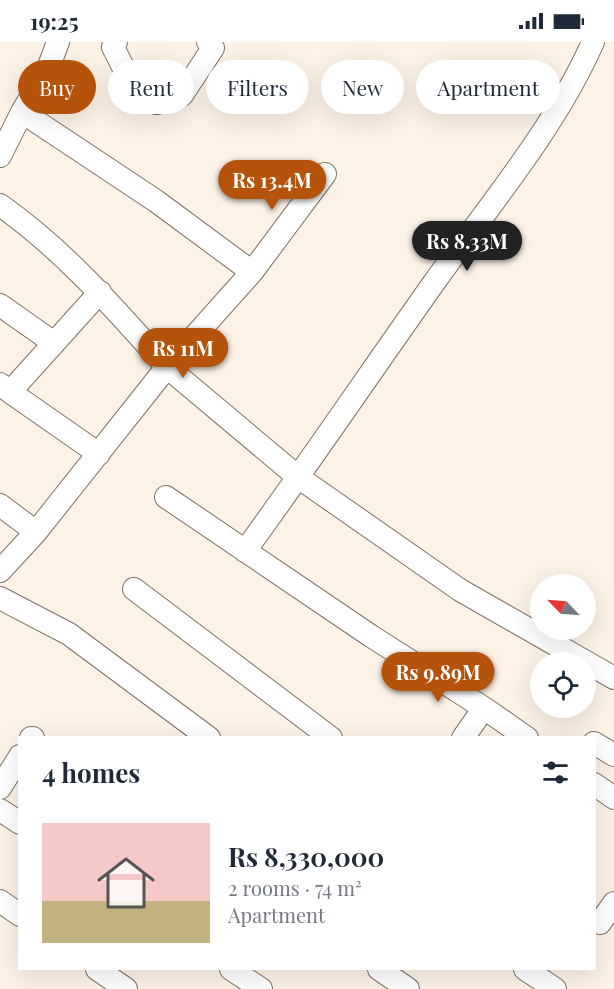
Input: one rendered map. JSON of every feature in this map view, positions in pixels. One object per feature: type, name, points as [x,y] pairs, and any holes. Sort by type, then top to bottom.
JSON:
[{"type":"street","points":[[51,60],[58,42]]},
{"type":"street","points":[[116,42],[113,47],[123,67],[157,103],[182,95],[213,48],[208,42]]},
{"type":"street","points":[[245,551],[519,167],[559,106],[593,42]]},
{"type":"street","points":[[0,156],[21,114]]},
{"type":"street","points":[[25,114],[156,201],[252,272]]},
{"type":"street","points":[[0,571],[36,532],[167,367],[252,272],[325,174]]},
{"type":"street","points":[[0,205],[23,221],[100,292],[167,367],[298,477],[460,590],[614,678]]},
{"type":"street","points":[[99,453],[5,388],[54,343],[100,292]]},
{"type":"street","points":[[0,305],[54,343]]},
{"type":"street","points":[[166,497],[371,636],[524,736]]},
{"type":"street","points":[[0,505],[36,532]]},
{"type":"street","points":[[134,589],[328,736]]},
{"type":"street","points":[[0,598],[69,634],[206,736]]},
{"type":"street","points":[[464,736],[484,708]]},
{"type":"street","points":[[596,744],[614,755]]},
{"type":"street","points":[[0,788],[18,759]]},
{"type":"street","points":[[596,785],[614,798]]},
{"type":"street","points":[[0,810],[18,823]]},
{"type":"street","points":[[0,901],[18,914]]},
{"type":"street","points":[[602,925],[614,903]]},
{"type":"street","points":[[98,970],[126,989]]},
{"type":"street","points":[[232,970],[261,989]]},
{"type":"street","points":[[380,970],[408,989]]},
{"type":"street","points":[[528,975],[555,989]]}]
